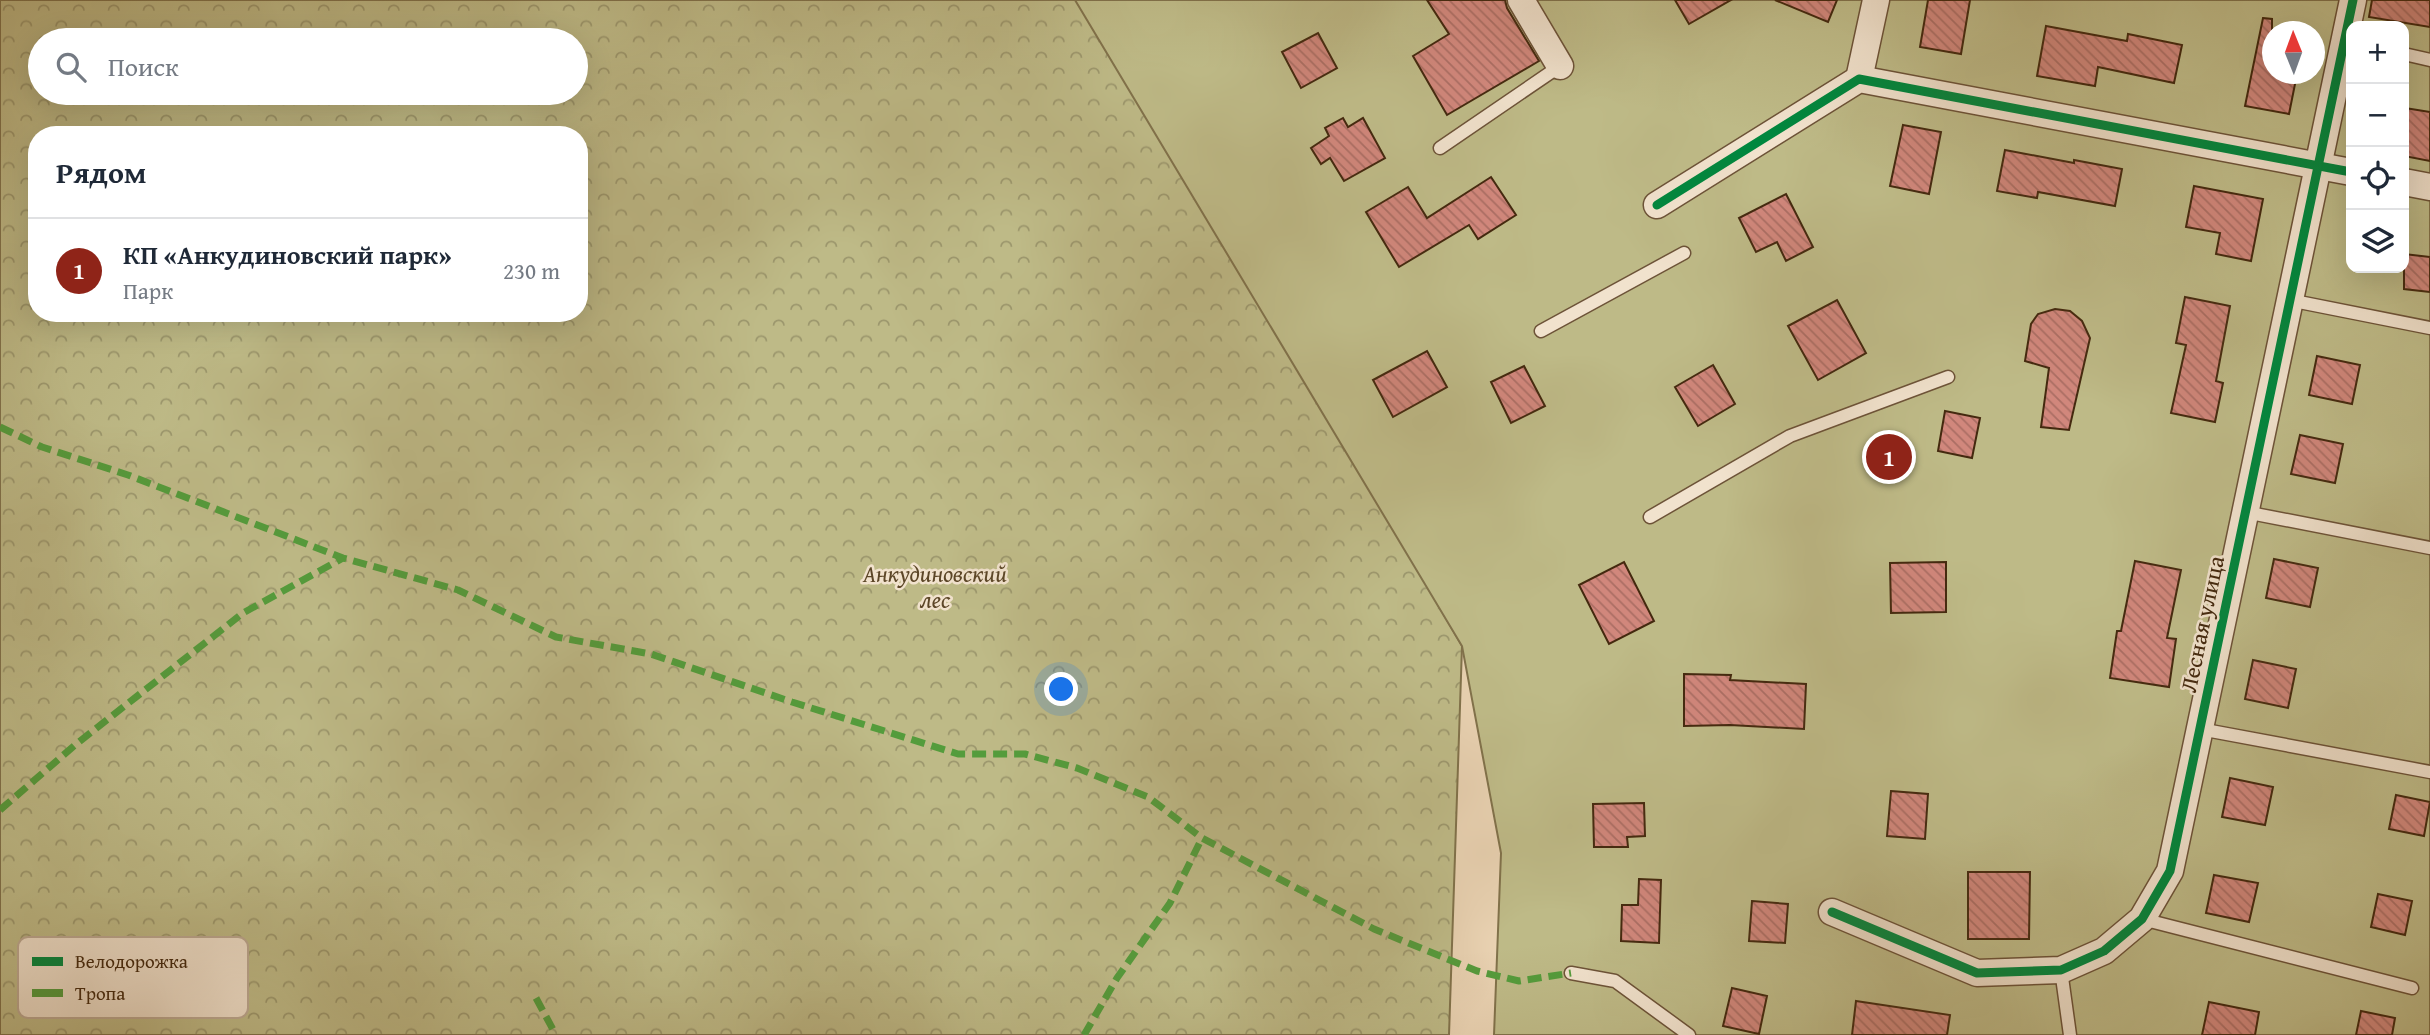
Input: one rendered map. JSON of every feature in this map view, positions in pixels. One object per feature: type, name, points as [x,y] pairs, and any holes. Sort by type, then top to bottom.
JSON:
[{"type":"street","points":[[1521,0],[1560,66]]},
{"type":"street","points":[[1858,79],[1876,0]]},
{"type":"street","name":"Лесная улица","points":[[2350,21],[2353,0]]},
{"type":"street","name":"Лесная улица","points":[[1832,912],[1978,973],[2061,970],[2104,951],[2142,919],[2170,871],[2317,166],[2346,50]]},
{"type":"street","points":[[1657,205],[1858,79],[2346,171]]},
{"type":"street","points":[[2409,183],[2430,187]]},
{"type":"lane","points":[[2409,55],[2430,60]]},
{"type":"lane","points":[[1440,148],[1560,66]]},
{"type":"lane","points":[[1541,331],[1684,253]]},
{"type":"lane","points":[[2289,300],[2430,328]]},
{"type":"lane","points":[[1650,517],[1790,436],[1948,377]]},
{"type":"lane","points":[[2245,512],[2430,548]]},
{"type":"lane","points":[[2200,729],[2430,772]]},
{"type":"lane","points":[[2142,919],[2412,988]]},
{"type":"lane","points":[[2061,970],[2070,1035]]},
{"type":"lane","points":[[1571,973],[1615,981],[1689,1035]]},
{"type":"green space","name":"Анкудиновский лес","points":[[0,0],[1086,0],[1462,646],[1449,1035],[0,1035]]},
{"type":"green space","points":[[1075,0],[2430,0],[2430,1035],[1494,1035],[1501,853],[1462,646]]},
{"type":"building","points":[[1427,0],[1505,0],[1507,8],[1539,61],[1447,115],[1413,56],[1449,34]]},
{"type":"building","points":[[1675,0],[1731,0],[1689,24]]},
{"type":"building","points":[[1775,0],[1837,0],[1828,22]]},
{"type":"building","points":[[1928,0],[1970,0],[1961,54],[1920,47]]},
{"type":"building","points":[[2372,0],[2430,0],[2430,27],[2409,24],[2409,21],[2369,17]]},
{"type":"building","points":[[2262,23],[2262,84],[2295,84],[2289,114],[2245,106]]},
{"type":"building","points":[[2046,26],[2127,41],[2128,34],[2182,45],[2174,83],[2098,67],[2095,86],[2037,76]]},
{"type":"building","points":[[1318,33],[1337,68],[1301,88],[1282,52]]},
{"type":"building","points":[[2409,109],[2430,112],[2430,161],[2409,157]]},
{"type":"building","points":[[1343,118],[1348,127],[1363,118],[1385,158],[1344,181],[1330,158],[1321,164],[1311,148],[1329,136],[1325,128]]},
{"type":"building","points":[[1903,125],[1941,132],[1929,194],[1890,186]]},
{"type":"building","points":[[2005,150],[2122,169],[2115,206],[2038,192],[2037,198],[1997,191]]},
{"type":"building","points":[[1491,177],[1516,215],[1478,239],[1469,225],[1399,267],[1366,212],[1408,187],[1427,218]]},
{"type":"building","points":[[2194,186],[2263,199],[2251,261],[2216,254],[2220,233],[2186,227]]},
{"type":"building","points":[[1786,194],[1813,247],[1786,261],[1777,242],[1756,252],[1739,218]]},
{"type":"building","points":[[2409,255],[2430,257],[2430,292],[2404,289],[2404,273],[2409,273]]},
{"type":"building","points":[[2185,297],[2230,306],[2216,381],[2223,383],[2215,422],[2171,413],[2186,345],[2176,343]]},
{"type":"building","points":[[1837,300],[1866,353],[1818,380],[1788,326]]},
{"type":"building","points":[[2055,309],[2070,311],[2082,321],[2090,338],[2069,430],[2041,427],[2049,368],[2025,361],[2031,324],[2038,314]]},
{"type":"building","points":[[1427,351],[1447,387],[1393,417],[1373,380]]},
{"type":"building","points":[[2317,356],[2360,365],[2352,404],[2309,395]]},
{"type":"building","points":[[1713,365],[1735,404],[1698,426],[1675,387]]},
{"type":"building","points":[[1524,366],[1545,406],[1511,423],[1491,382]]},
{"type":"building","points":[[1945,411],[1980,418],[1972,458],[1938,451]]},
{"type":"building","points":[[2300,435],[2343,444],[2335,483],[2291,474]]},
{"type":"building","points":[[2274,559],[2318,568],[2310,607],[2266,598]]},
{"type":"building","points":[[2135,561],[2181,570],[2167,638],[2176,639],[2169,687],[2110,678],[2117,631],[2121,631]]},
{"type":"building","points":[[1624,562],[1654,621],[1609,644],[1579,585]]},
{"type":"building","points":[[1946,562],[1946,612],[1891,613],[1890,563]]},
{"type":"building","points":[[2253,660],[2296,669],[2288,708],[2245,699]]},
{"type":"building","points":[[1684,674],[1731,675],[1730,680],[1806,684],[1804,729],[1730,725],[1684,726]]},
{"type":"building","points":[[2230,778],[2273,787],[2265,825],[2222,817]]},
{"type":"building","points":[[1891,791],[1928,794],[1925,839],[1887,836]]},
{"type":"building","points":[[2396,795],[2430,802],[2424,836],[2389,829]]},
{"type":"building","points":[[1644,803],[1645,836],[1627,837],[1628,847],[1594,847],[1593,804]]},
{"type":"building","points":[[1968,872],[2030,872],[2029,939],[1968,939]]},
{"type":"building","points":[[2214,875],[2258,883],[2249,922],[2206,913]]},
{"type":"building","points":[[1639,879],[1661,880],[1659,943],[1621,941],[1622,905],[1638,905]]},
{"type":"building","points":[[2378,894],[2412,901],[2405,935],[2371,927]]},
{"type":"building","points":[[1752,901],[1788,904],[1785,943],[1749,941]]},
{"type":"building","points":[[1732,988],[1767,996],[1759,1034],[1723,1026]]},
{"type":"building","points":[[1856,1001],[1950,1015],[1947,1035],[1852,1035]]},
{"type":"building","points":[[2209,1002],[2259,1012],[2255,1035],[2202,1035]]},
{"type":"building","points":[[2361,1011],[2395,1018],[2392,1035],[2356,1035]]},
{"type":"marked path","points":[[0,427],[42,447],[128,475],[343,558],[458,590],[556,637],[651,654],[958,754],[1025,754],[1077,768],[1148,797],[1202,838],[1374,929],[1477,971],[1519,981],[1571,973]]},
{"type":"marked path","points":[[0,810],[75,745],[243,613],[343,558]]},
{"type":"marked path","points":[[1084,1035],[1117,978],[1170,903],[1202,838]]},
{"type":"marked path","points":[[536,998],[556,1035]]},
{"type":"cycle path","points":[[1832,912],[1977,973],[2061,970],[2104,951],[2142,919],[2170,871],[2353,0]]},
{"type":"cycle path","points":[[1657,205],[1859,79],[2346,171]]},
{"type":"place","name":"КП «Анкудиновский парк»","points":[[1889,457]]}]
